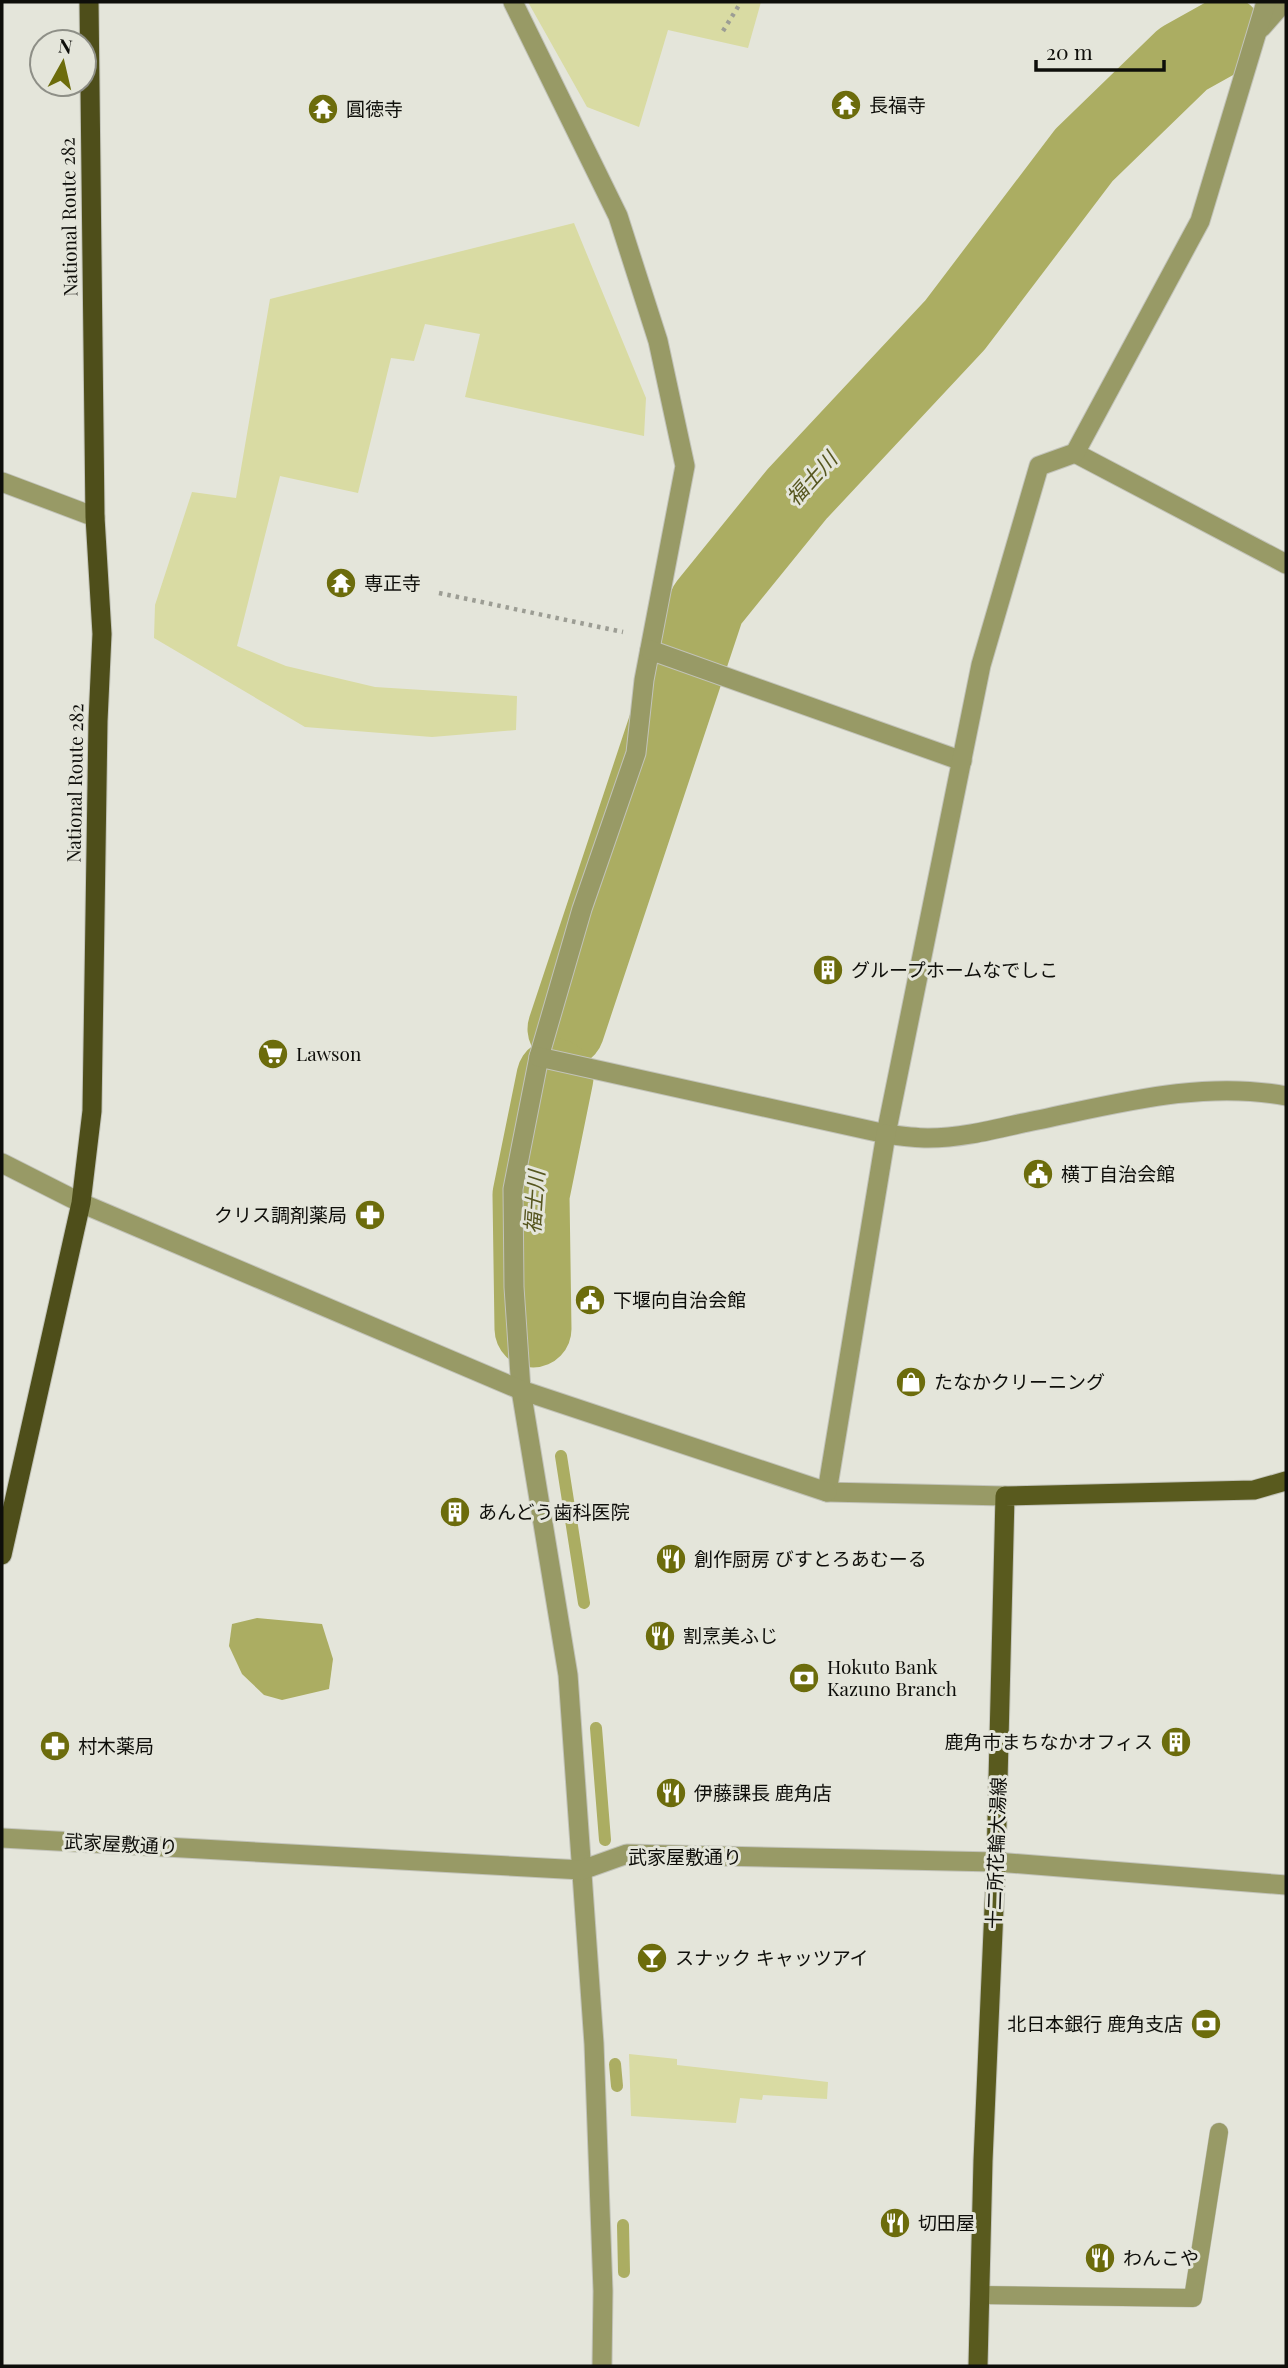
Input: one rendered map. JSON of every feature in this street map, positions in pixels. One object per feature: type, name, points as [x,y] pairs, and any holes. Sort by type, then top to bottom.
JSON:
[{"type":"highway","name":"National Route 282","points":[[2,1555],[81,1203],[92,1111],[98,721],[102,634],[95,517],[89,2]]},
{"type":"main road","points":[[1005,1496],[1254,1490],[1286,1481]]},
{"type":"main road","name":"十二所花輪大湯線","points":[[978,2366],[983,2151],[996,1862],[1005,1496]]},
{"type":"street","points":[[513,2],[618,216],[659,341],[685,466],[652,646],[636,753],[582,909],[539,1057],[513,1189],[514,1287],[521,1390],[568,1675],[594,2044],[603,2291],[602,2366]]},
{"type":"street","points":[[827,1492],[886,1135],[981,664],[1039,466],[1075,453],[1200,221],[1266,2]]},
{"type":"street","points":[[1254,37],[1284,2]]},
{"type":"street","points":[[1075,453],[1286,564]]},
{"type":"street","points":[[2,482],[95,517]]},
{"type":"street","points":[[652,646],[705,669],[962,761]]},
{"type":"street","points":[[539,1057],[886,1135],[930,1138],[979,1132],[1152,1097],[1210,1090],[1286,1096]]},
{"type":"street","points":[[2,1163],[81,1203],[521,1390],[827,1492],[1005,1496]]},
{"type":"street","name":"武家屋敷通り","points":[[2,1838],[582,1870],[626,1854],[996,1862],[1286,1885]]},
{"type":"lane","points":[[980,2295],[1192,2298],[1219,2132]]},
{"type":"path","points":[[723,32],[741,2]]},
{"type":"path","points":[[439,593],[652,646]]},
{"type":"shaded area","points":[[528,2],[761,2],[748,48],[668,30],[639,127],[587,107]]},
{"type":"shaded area","points":[[574,223],[646,398],[644,436],[465,397],[480,334],[425,324],[414,361],[391,358],[358,493],[280,476],[237,646],[286,666],[375,687],[517,696],[516,730],[432,737],[305,727],[154,638],[155,605],[192,492],[236,498],[270,299]]},
{"type":"shaded area","points":[[257,1618],[322,1624],[333,1659],[329,1689],[282,1700],[264,1695],[242,1674],[229,1646],[232,1624]]},
{"type":"shaded area","points":[[629,2054],[677,2059],[677,2065],[828,2082],[827,2099],[763,2095],[762,2100],[740,2098],[736,2123],[631,2116]]},
{"type":"waterway","name":"福士川","points":[[566,1029],[707,605],[797,494],[955,325],[1084,155],[1183,59],[1226,35]]},
{"type":"waterway","name":"福士川","points":[[533,1329],[531,1195],[555,1077]]},
{"type":"waterway","points":[[561,1456],[584,1603]]},
{"type":"waterway","points":[[596,1728],[605,1840]]},
{"type":"waterway","points":[[615,2064],[617,2086]]},
{"type":"waterway","points":[[623,2225],[624,2272]]},
{"type":"place","name":"長福寺","points":[[846,105]]},
{"type":"place","name":"圓徳寺","points":[[323,109]]},
{"type":"place","name":"専正寺","points":[[341,583]]},
{"type":"place","name":"グループホームなでしこ","points":[[828,970]]},
{"type":"place","name":"Lawson","points":[[273,1054]]},
{"type":"place","name":"横丁自治会館","points":[[1038,1174]]},
{"type":"place","name":"クリス調剤薬局","points":[[370,1215]]},
{"type":"place","name":"下堰向自治会館","points":[[590,1300]]},
{"type":"place","name":"たなかクリーニング","points":[[911,1382]]},
{"type":"place","name":"あんどう歯科医院","points":[[455,1512]]},
{"type":"place","name":"創作厨房 びすとろあむーる","points":[[671,1559]]},
{"type":"place","name":"割烹美ふじ","points":[[660,1636]]},
{"type":"place","name":"Hokuto Bank Kazuno Branch","points":[[804,1678]]},
{"type":"place","name":"鹿角市まちなかオフィス","points":[[1176,1742]]},
{"type":"place","name":"村木薬局","points":[[55,1746]]},
{"type":"place","name":"伊藤課長 鹿角店","points":[[671,1793]]},
{"type":"place","name":"スナック キャッツアイ","points":[[652,1958]]},
{"type":"place","name":"北日本銀行 鹿角支店","points":[[1206,2024]]},
{"type":"place","name":"切田屋","points":[[895,2223]]},
{"type":"place","name":"わんこや","points":[[1100,2258]]}]
